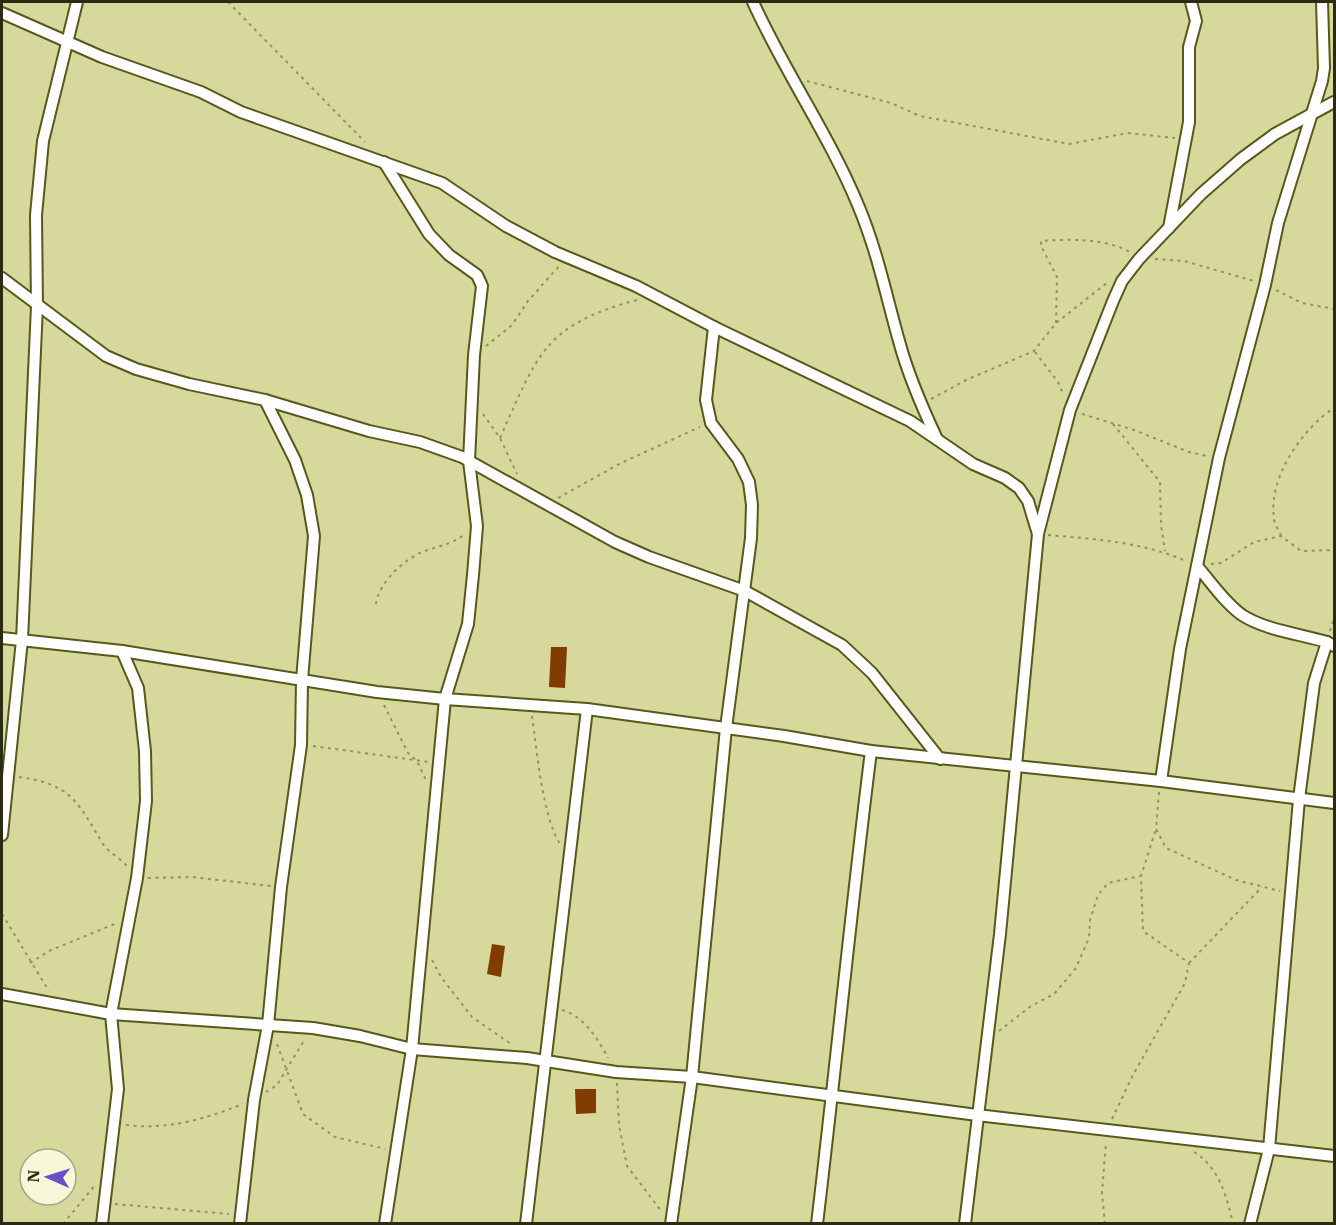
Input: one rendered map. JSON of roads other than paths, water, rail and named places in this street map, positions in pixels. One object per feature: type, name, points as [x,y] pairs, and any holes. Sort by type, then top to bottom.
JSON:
[{"type":"street","points":[[2,835],[22,640],[37,306],[36,215],[43,141],[77,2]]},
{"type":"street","points":[[753,2],[831,147],[876,251],[899,342],[920,403],[937,440]]},
{"type":"street","points":[[1169,228],[1187,141],[1191,82],[1189,47],[1196,21],[1191,2]]},
{"type":"street","points":[[1161,781],[1180,649],[1219,458],[1265,285],[1278,224],[1324,68],[1322,2]]},
{"type":"street","points":[[2,13],[68,43],[201,92],[241,112],[442,183],[506,226],[567,257],[654,295],[714,327],[910,421],[973,464],[1005,478],[1019,488],[1028,501],[1038,534]]},
{"type":"street","points":[[965,1224],[1000,934],[1038,534],[1070,410],[1122,281],[1139,259],[1241,159],[1275,134],[1312,112],[1335,102]]},
{"type":"street","points":[[384,162],[429,234],[449,255],[477,275],[482,286],[474,355],[469,461],[477,526],[468,624],[445,699],[412,1049],[385,1224]]},
{"type":"street","points":[[2,278],[106,356],[136,369],[189,384],[265,400],[369,431],[420,442],[469,461],[546,505],[649,557],[745,591],[842,645],[872,673],[940,759]]},
{"type":"street","points":[[668,1220],[692,1077],[726,728],[751,538],[752,505],[749,482],[738,459],[711,423],[706,400],[714,327]]},
{"type":"street","points":[[240,1219],[254,1100],[268,1026],[281,888],[301,745],[302,680],[314,536],[307,495],[295,460],[265,400]]},
{"type":"street","points":[[1197,566],[1242,615],[1256,622],[1331,644],[1314,683],[1299,799],[1269,1149],[1250,1224]]},
{"type":"street","points":[[2,638],[122,651],[377,692],[587,709],[726,728],[871,752],[1161,781],[1335,803]]},
{"type":"street","points":[[102,1224],[118,1089],[111,1014],[132,912],[146,801],[145,751],[138,688],[122,651]]},
{"type":"street","points":[[526,1224],[587,709]]},
{"type":"street","points":[[817,1224],[833,1096],[854,882],[871,752]]},
{"type":"street","points":[[2,994],[111,1014],[313,1028],[360,1036],[412,1049],[527,1058],[616,1072],[692,1077],[977,1115],[1335,1156]]}]
